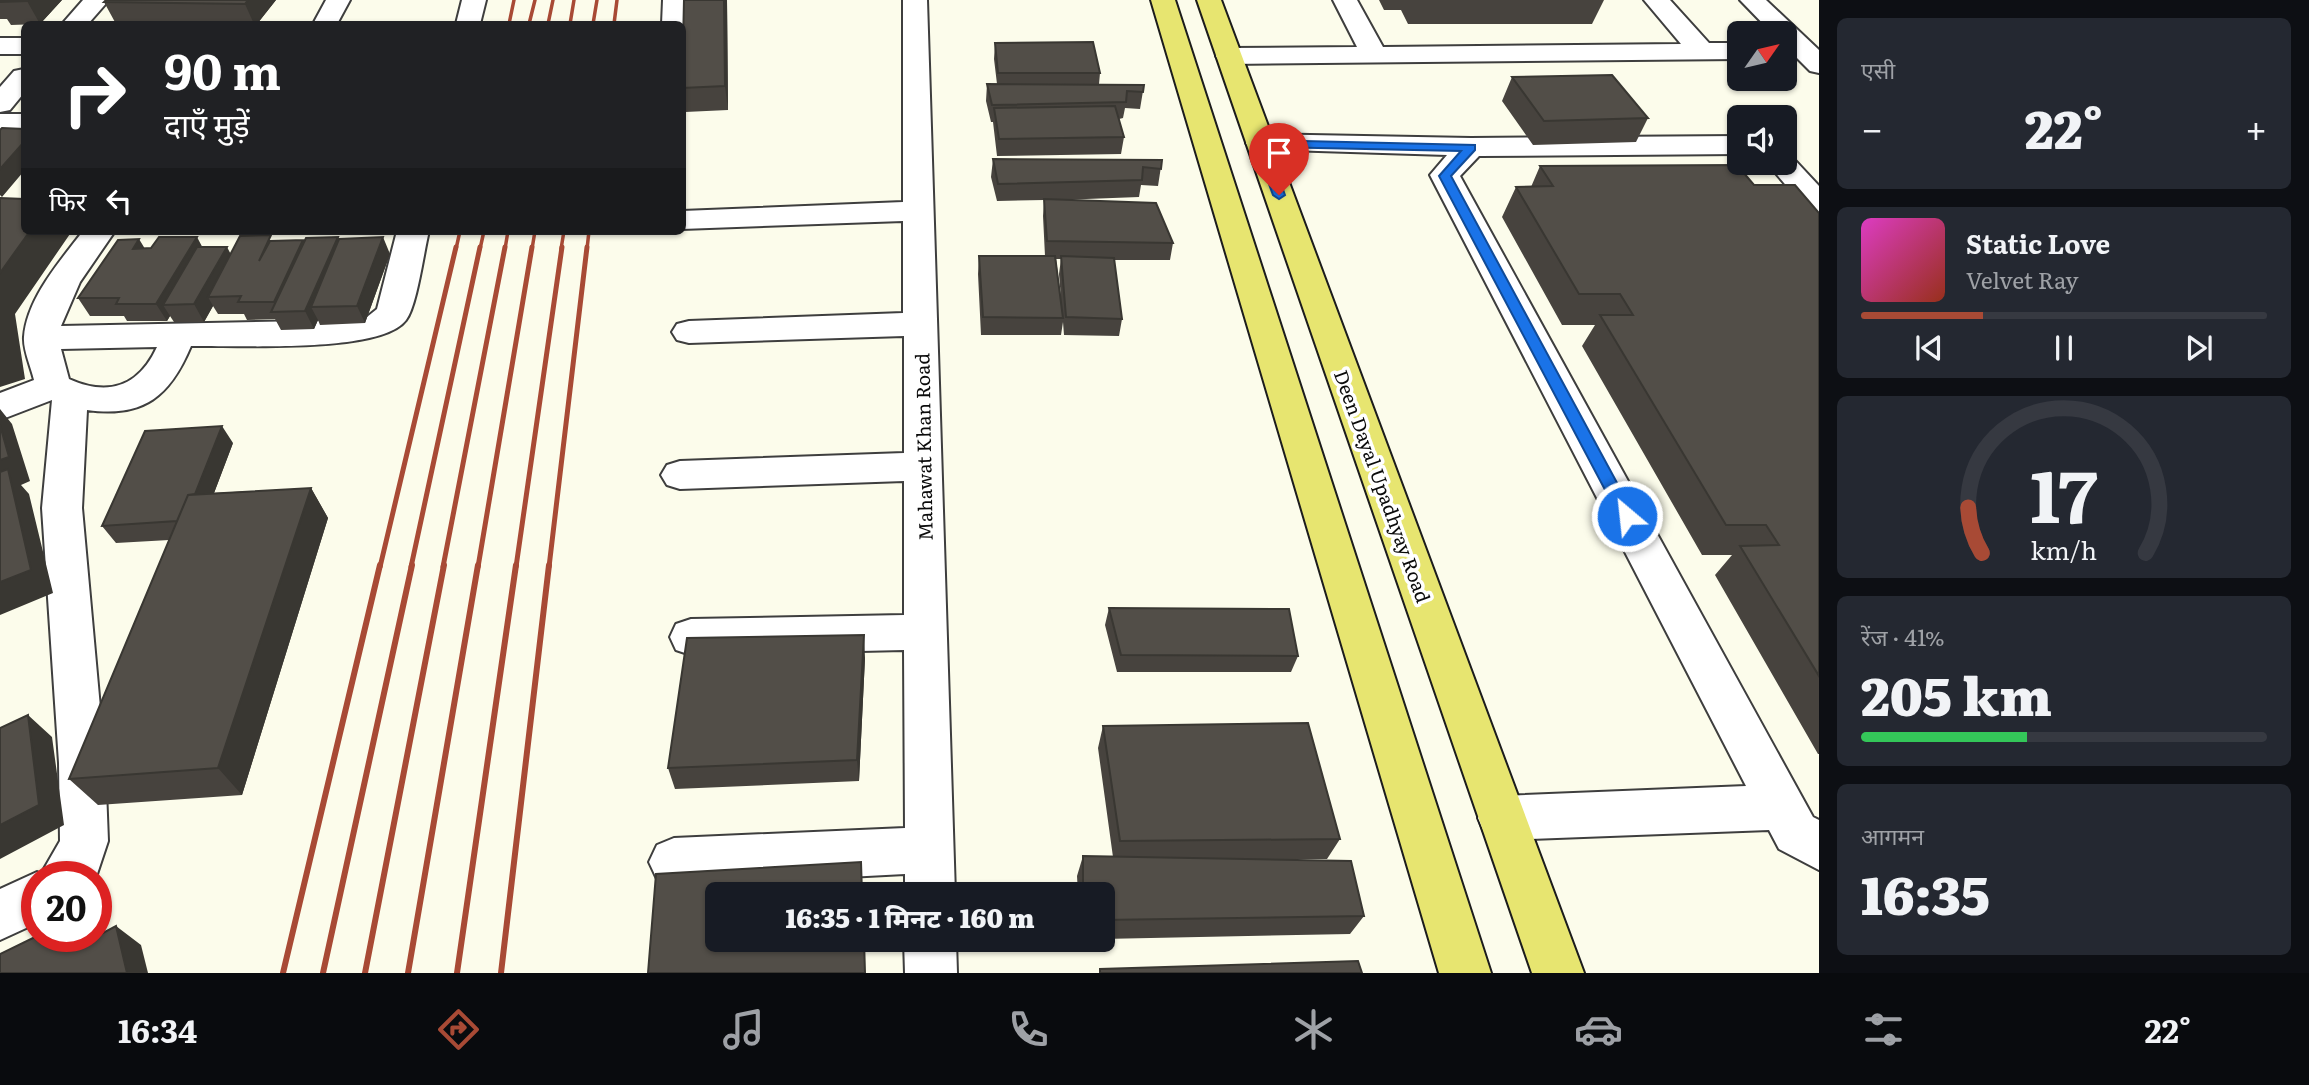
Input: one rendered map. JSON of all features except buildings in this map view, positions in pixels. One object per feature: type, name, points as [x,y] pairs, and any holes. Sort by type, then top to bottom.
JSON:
[{"type":"main road","points":[[1163,0],[1465,973]]},
{"type":"main road","name":"Deen Dayal Upadhyay Road","points":[[1209,0],[1558,973]]},
{"type":"street","points":[[77,21],[97,0]]},
{"type":"street","points":[[327,21],[338,0]]},
{"type":"street","points":[[469,21],[474,0]]},
{"type":"street","points":[[674,21],[675,0]]},
{"type":"street","name":"Mahawat Khan Road","points":[[915,0],[929,872]]},
{"type":"street","points":[[1345,0],[1374,55]]},
{"type":"street","points":[[1656,0],[1702,52]]},
{"type":"street","points":[[1752,0],[1802,55]]},
{"type":"street","points":[[0,46],[21,46]]},
{"type":"street","points":[[1229,56],[1727,51]]},
{"type":"street","points":[[0,104],[21,80]]},
{"type":"street","points":[[0,122],[21,122]]},
{"type":"street","points":[[1260,143],[1471,147],[1727,145]]},
{"type":"street","points":[[1471,147],[1445,176],[1796,833],[1819,847]]},
{"type":"street","points":[[1793,175],[1819,205]]},
{"type":"street","points":[[686,220],[919,211]]},
{"type":"street","points":[[77,861],[84,841],[82,763],[62,508],[61,390],[41,338],[46,312],[56,290],[96,235]]},
{"type":"street","points":[[41,338],[356,331],[379,325],[393,314],[411,235]]},
{"type":"street","points":[[689,332],[920,324]]},
{"type":"street","points":[[0,407],[61,390],[123,398],[142,391],[154,382],[180,334]]},
{"type":"street","points":[[680,475],[923,466]]},
{"type":"street","points":[[691,637],[926,632]]},
{"type":"street","points":[[1502,818],[1782,807]]},
{"type":"street","points":[[674,862],[929,872]]},
{"type":"street","points":[[0,915],[21,905]]},
{"type":"street","points":[[930,952],[931,973]]},
{"type":"railway","points":[[510,21],[514,0]]},
{"type":"railway","points":[[530,21],[535,0]]},
{"type":"railway","points":[[549,21],[553,0]]},
{"type":"railway","points":[[570,21],[574,0]]},
{"type":"railway","points":[[594,21],[597,0]]},
{"type":"railway","points":[[614,21],[617,0]]},
{"type":"railway","points":[[456,249],[459,235]]},
{"type":"railway","points":[[480,249],[483,235]]},
{"type":"railway","points":[[505,249],[507,235]]},
{"type":"railway","points":[[532,249],[534,235]]},
{"type":"railway","points":[[561,249],[563,235]]},
{"type":"railway","points":[[587,249],[589,235]]},
{"type":"railway","points":[[380,567],[456,247]]},
{"type":"railway","points":[[411,567],[480,247]]},
{"type":"railway","points":[[443,567],[505,247]]},
{"type":"railway","points":[[478,567],[532,247]]},
{"type":"railway","points":[[516,567],[562,247]]},
{"type":"railway","points":[[549,567],[587,247]]},
{"type":"railway","points":[[283,973],[380,565]]},
{"type":"railway","points":[[323,973],[412,565]]},
{"type":"railway","points":[[365,973],[444,565]]},
{"type":"railway","points":[[408,973],[478,565]]},
{"type":"railway","points":[[457,973],[516,565]]},
{"type":"railway","points":[[501,973],[549,565]]},
{"type":"route","points":[[1279,195],[1260,143],[1471,147],[1445,176],[1627,516]]}]
